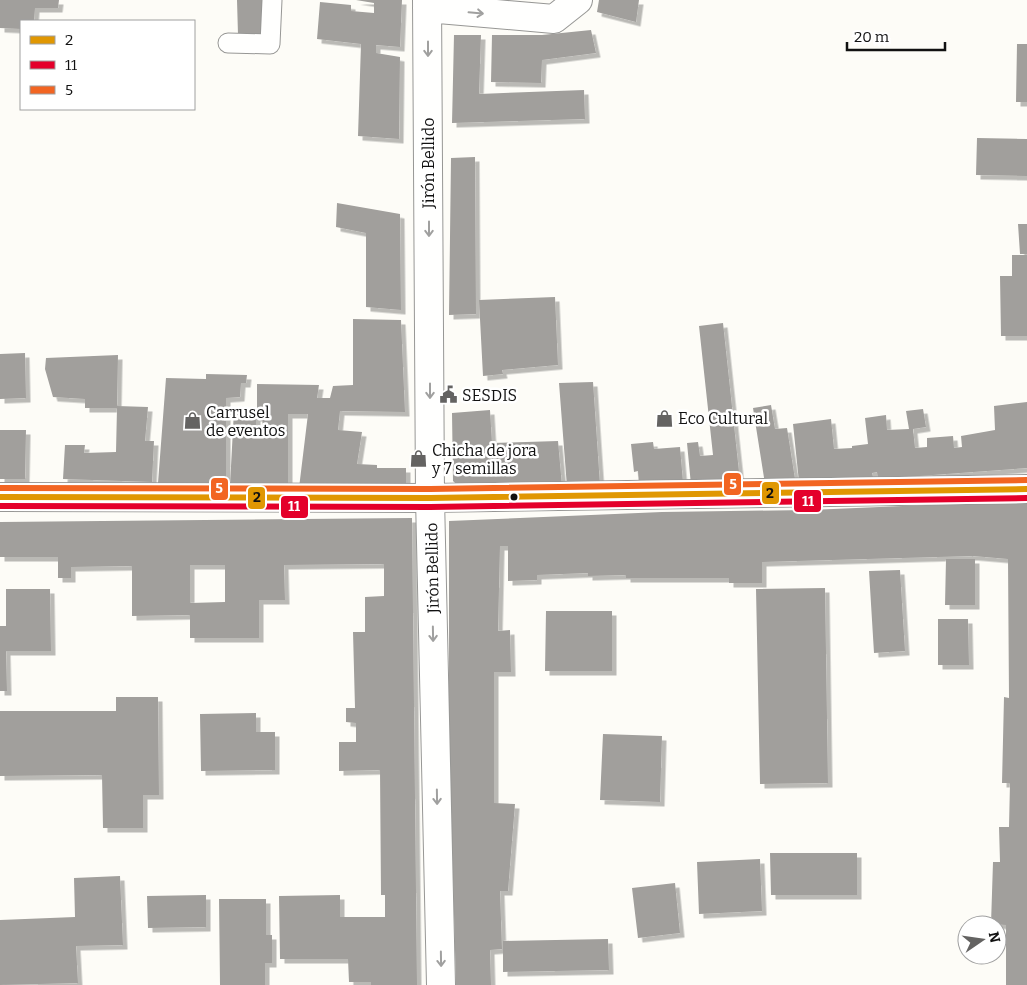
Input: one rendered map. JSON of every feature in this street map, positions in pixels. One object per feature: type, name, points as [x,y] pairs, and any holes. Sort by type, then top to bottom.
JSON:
[{"type":"street","points":[[427,4],[554,19],[578,0]]},
{"type":"street","name":"Jirón Bellido","points":[[427,4],[430,498],[441,985]]},
{"type":"street","points":[[0,497],[430,498],[1027,489]]},
{"type":"lane","points":[[228,43],[270,44],[272,0]]},
{"type":"building","points":[[0,0],[59,0],[58,8],[35,8],[34,20],[20,20],[20,29],[0,28]]},
{"type":"building","points":[[237,0],[269,0],[269,38],[238,35]]},
{"type":"building","points":[[356,0],[402,0],[400,47],[376,45],[376,53],[400,57],[399,139],[358,136],[361,44],[317,39],[320,2],[351,5],[351,11],[374,13],[374,3]]},
{"type":"building","points":[[599,0],[639,0],[636,22],[597,12]]},
{"type":"building","points":[[591,30],[596,53],[542,60],[541,83],[491,82],[492,35],[542,35]]},
{"type":"building","points":[[454,35],[481,35],[479,94],[584,90],[585,119],[452,123]]},
{"type":"building","points":[[1017,44],[1027,44],[1027,102],[1016,102]]},
{"type":"building","points":[[977,138],[1027,139],[1027,176],[976,175]]},
{"type":"building","points":[[475,157],[476,314],[449,315],[451,158]]},
{"type":"building","points":[[337,203],[400,214],[401,310],[366,307],[366,233],[336,227]]},
{"type":"building","points":[[1018,224],[1027,224],[1027,254],[1020,254]]},
{"type":"building","points":[[1012,255],[1027,255],[1027,336],[1001,336],[1000,276],[1012,276]]},
{"type":"building","points":[[555,297],[558,365],[502,370],[503,374],[483,376],[479,300]]},
{"type":"building","points":[[353,319],[401,320],[405,412],[340,411],[338,430],[362,432],[357,464],[377,465],[377,468],[406,468],[406,491],[299,488],[308,414],[288,414],[288,488],[230,485],[234,410],[257,410],[257,384],[319,385],[317,398],[330,398],[333,386],[353,385]],"holes":[[[256,417],[262,417],[263,429],[256,430]]]},
{"type":"building","points":[[723,323],[740,481],[691,485],[687,443],[698,442],[700,456],[713,455],[699,326]]},
{"type":"building","points":[[25,353],[26,398],[0,399],[0,354]]},
{"type":"building","points":[[118,355],[117,406],[148,407],[145,441],[154,441],[152,482],[63,479],[65,445],[85,445],[84,453],[116,452],[117,408],[85,408],[85,399],[53,397],[45,369],[46,358]]},
{"type":"building","points":[[206,374],[247,375],[246,383],[241,383],[240,397],[226,398],[226,485],[158,483],[166,378],[206,379]]},
{"type":"building","points":[[593,382],[600,485],[567,487],[559,383]]},
{"type":"building","points":[[1027,402],[1027,468],[878,479],[877,472],[872,473],[873,477],[799,482],[793,424],[831,419],[834,449],[852,448],[852,446],[868,444],[865,418],[886,415],[887,430],[909,429],[906,411],[923,409],[926,427],[913,429],[915,448],[927,447],[927,438],[953,436],[954,448],[962,447],[961,436],[995,430],[994,406]]},
{"type":"building","points":[[771,405],[775,429],[787,428],[795,479],[765,484],[753,408]]},
{"type":"building","points":[[490,410],[492,443],[558,441],[562,486],[464,491],[453,481],[452,413]]},
{"type":"building","points":[[0,430],[26,430],[25,479],[0,479]]},
{"type":"building","points":[[653,442],[654,449],[680,447],[683,482],[639,486],[638,471],[634,472],[631,444]]},
{"type":"building","points":[[972,503],[1027,503],[1027,985],[1006,985],[1007,915],[991,915],[993,862],[1000,862],[999,827],[1009,827],[1010,783],[1002,783],[1004,697],[1009,698],[1008,559],[973,556],[762,562],[762,583],[729,583],[729,578],[626,578],[626,575],[588,576],[588,573],[537,575],[537,580],[508,581],[508,546],[500,546],[498,631],[510,630],[511,672],[494,672],[494,803],[515,804],[508,891],[500,891],[502,949],[490,950],[491,985],[456,985],[449,734],[449,521],[662,512],[810,510]]},
{"type":"building","points":[[412,518],[417,985],[371,985],[371,982],[349,982],[348,959],[280,959],[279,896],[340,895],[340,917],[385,917],[385,895],[381,895],[380,770],[339,771],[339,742],[356,742],[356,723],[346,722],[346,708],[355,708],[353,632],[365,632],[365,597],[384,596],[384,564],[284,565],[285,600],[259,600],[259,638],[190,638],[190,615],[132,616],[132,566],[71,567],[71,578],[58,578],[58,557],[0,557],[0,522]],"holes":[[[190,565],[225,565],[225,602],[190,603]]]},
{"type":"building","points":[[946,559],[975,559],[975,605],[945,605]]},
{"type":"building","points":[[900,570],[905,651],[874,653],[869,571]]},
{"type":"building","points":[[825,588],[828,783],[760,784],[756,589]]},
{"type":"building","points":[[6,589],[50,589],[51,651],[6,651],[7,691],[0,691],[0,626],[6,626]]},
{"type":"building","points":[[546,611],[612,611],[612,671],[545,671]]},
{"type":"building","points":[[938,619],[968,619],[969,665],[938,665]]},
{"type":"building","points":[[116,697],[158,697],[159,795],[143,795],[143,828],[103,828],[102,775],[0,776],[0,711],[116,711]]},
{"type":"building","points":[[256,713],[256,732],[275,732],[275,770],[201,771],[200,714]]},
{"type":"building","points":[[603,734],[662,736],[660,802],[600,800]]},
{"type":"building","points":[[770,853],[857,853],[857,895],[771,895]]},
{"type":"building","points":[[760,859],[762,911],[699,914],[697,862]]},
{"type":"building","points":[[120,876],[123,945],[76,946],[78,983],[0,985],[0,920],[75,917],[74,878]]},
{"type":"building","points":[[675,883],[680,933],[638,938],[632,888]]},
{"type":"building","points":[[206,895],[206,927],[148,928],[147,896]]},
{"type":"building","points":[[219,899],[266,899],[266,935],[272,935],[272,963],[265,963],[265,985],[220,985]]},
{"type":"building","points":[[608,939],[609,970],[503,972],[503,941]]},
{"type":"transit line","name":"5","points":[[0,488],[430,489],[1027,480]]},
{"type":"transit line","name":"2","points":[[0,497],[430,498],[1027,489]]},
{"type":"transit line","name":"11","points":[[0,506],[430,507],[1027,498]]},
{"type":"place","name":"SESDIS","points":[[448,395]]},
{"type":"place","name":"Eco Cultural","points":[[664,418]]},
{"type":"place","name":"Carrusel de eventos","points":[[192,421]]},
{"type":"place","name":"Chicha de jora y 7 semillas","points":[[418,459]]}]
